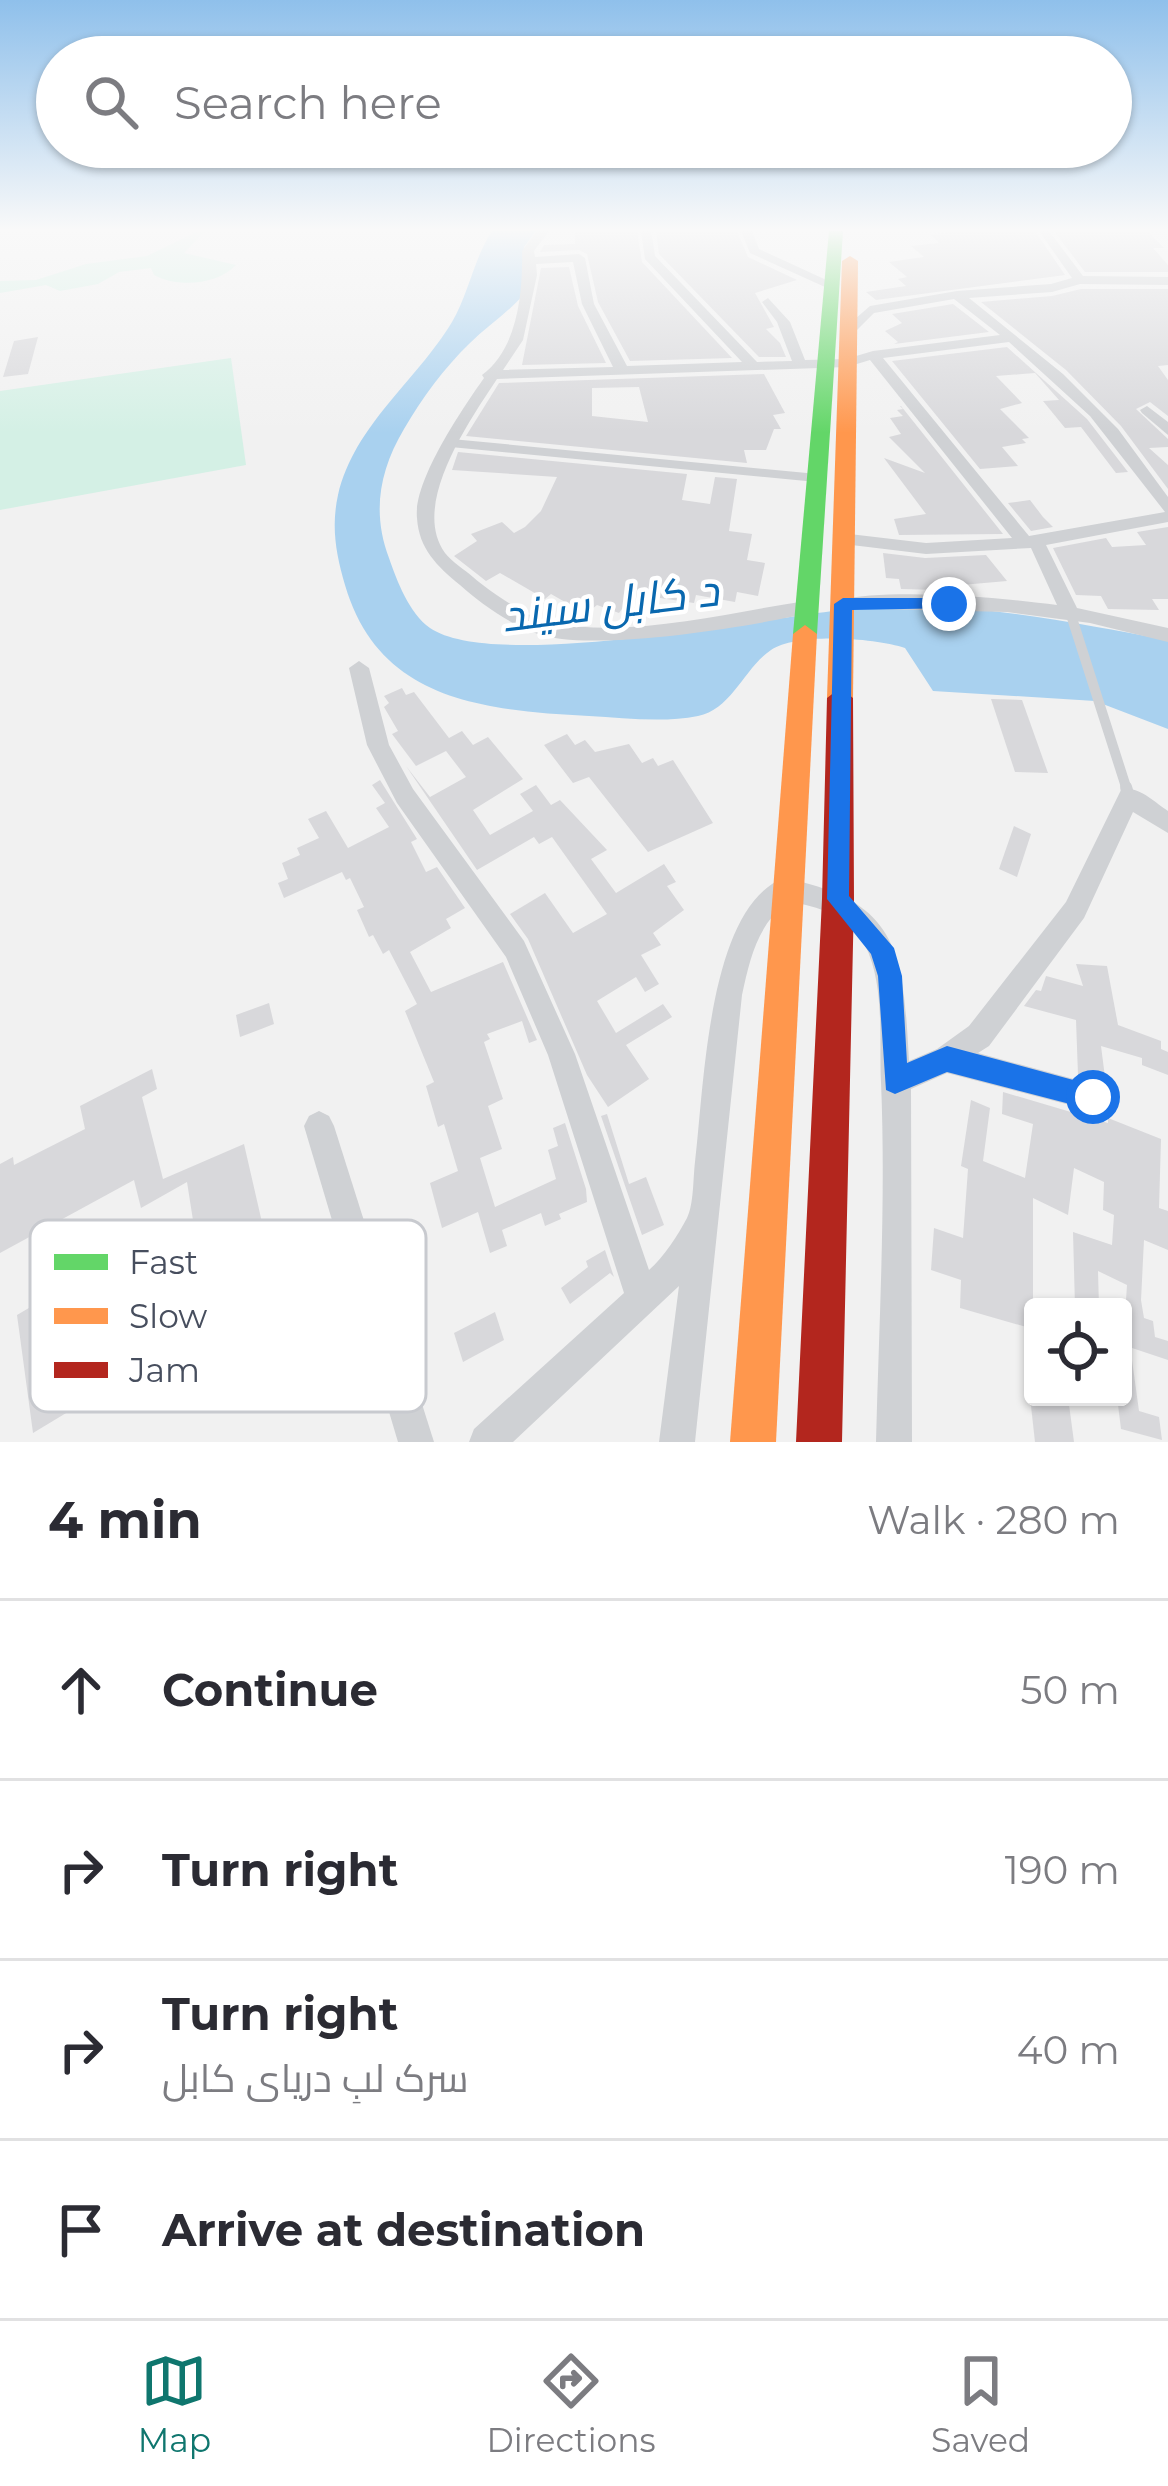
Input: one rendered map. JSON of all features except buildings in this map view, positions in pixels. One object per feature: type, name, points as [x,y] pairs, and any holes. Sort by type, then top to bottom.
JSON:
[{"type":"main road","points":[[819,1442],[843,606],[830,298]]},
{"type":"main road","points":[[753,1442],[784,889],[806,609],[817,478],[835,361],[847,332],[848,298]]},
{"type":"street","points":[[526,298],[516,340],[489,375],[427,497],[424,518],[436,555],[480,593],[543,629],[599,633],[666,629],[806,609]]},
{"type":"street","points":[[586,298],[624,373]]},
{"type":"street","points":[[689,298],[754,367]]},
{"type":"street","points":[[847,332],[870,310],[943,298]]},
{"type":"street","points":[[841,538],[956,552],[1031,543],[1168,512],[1114,434],[1028,347],[960,298]]},
{"type":"street","points":[[768,302],[783,322],[835,361],[1031,543],[1072,619]]},
{"type":"street","points":[[489,375],[754,367],[1012,338]]},
{"type":"street","points":[[1147,410],[1168,430]]},
{"type":"street","points":[[843,606],[949,604],[1122,621],[1168,635]]},
{"type":"street","points":[[359,668],[378,745],[405,796],[515,950],[561,1054],[643,1297]]},
{"type":"street","points":[[895,1081],[947,1059],[979,1036],[1076,910],[1129,796],[1168,823]]},
{"type":"street","points":[[676,1442],[729,995],[743,930],[761,905],[784,889],[838,899],[882,948],[890,976],[895,1081],[894,1442]]},
{"type":"street","points":[[947,1059],[1093,1097]]},
{"type":"street","points":[[320,1126],[349,1220]]},
{"type":"street","points":[[487,1442],[672,1271],[703,1211]]},
{"type":"street","points":[[407,1412],[416,1442]]},
{"type":"lane","points":[[451,443],[817,478]]},
{"type":"lane","points":[[1072,619],[1129,796]]},
{"type":"green space","points":[[231,358],[246,465],[0,510],[0,391]]},
{"type":"water","points":[[520,298],[460,353],[426,395],[395,445],[381,492],[381,525],[392,567],[410,605],[430,628],[465,641],[515,645],[642,637],[871,607],[1020,614],[1168,640],[1168,729],[1095,701],[933,691],[905,648],[856,639],[783,644],[762,658],[710,712],[672,719],[511,709],[440,692],[409,676],[383,654],[361,624],[345,585],[336,540],[338,495],[346,470],[372,425],[437,344],[463,299]]},
{"type":"traffic: fast","points":[[805,634],[831,298]]},
{"type":"traffic: slow","points":[[840,698],[849,298]]},
{"type":"traffic: slow","points":[[753,1442],[805,634]]},
{"type":"traffic: jam","points":[[819,1442],[838,899],[840,698]]},
{"type":"route","points":[[949,604],[843,604],[838,899],[882,948],[890,976],[895,1081],[947,1059],[1093,1097]]},
{"type":"water label","name":"د کابل سيند","points":[[610,602]]}]
